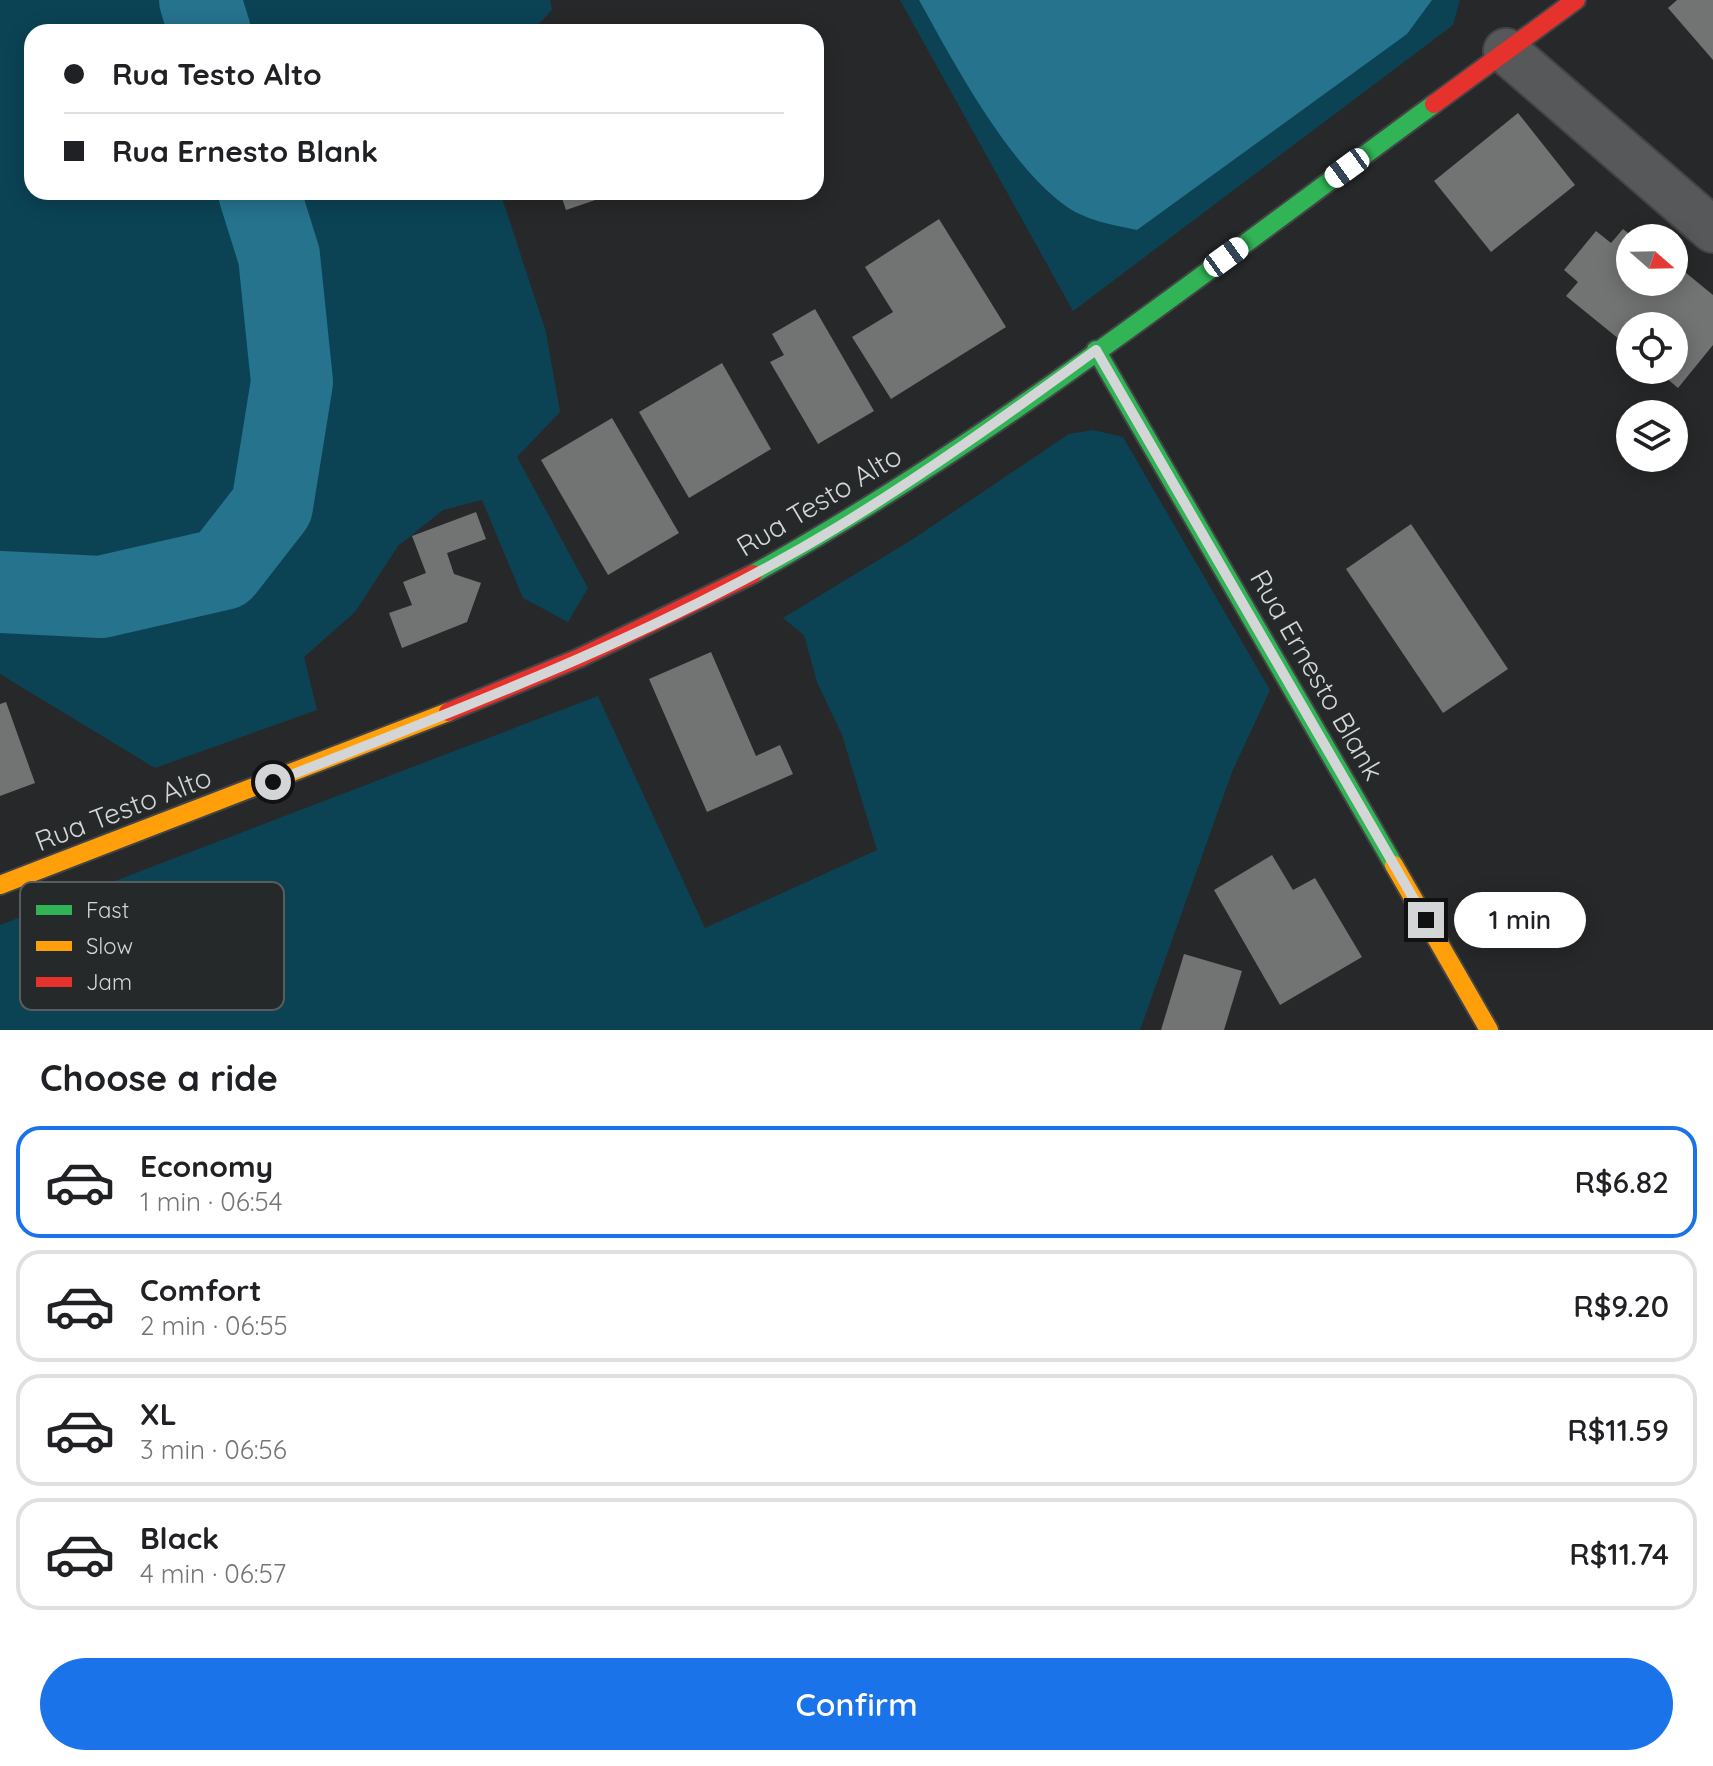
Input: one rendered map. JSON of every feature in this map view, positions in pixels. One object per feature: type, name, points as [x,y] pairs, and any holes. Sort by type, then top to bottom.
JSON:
[{"type":"main road","name":"Rua Testo Alto","points":[[0,885],[355,750],[579,658],[734,584],[835,528],[1096,350],[1576,0]]},
{"type":"main road","name":"Rua Ernesto Blank","points":[[1096,350],[1489,1030]]},
{"type":"street","points":[[1506,51],[1713,230]]},
{"type":"shaded area","points":[[0,0],[550,0],[552,10],[539,24],[24,24],[24,200],[503,200],[546,332],[560,412],[517,457],[588,588],[568,622],[523,598],[482,500],[443,510],[398,546],[355,612],[304,657],[317,710],[155,768],[0,674]]},
{"type":"shaded area","points":[[900,0],[1460,0],[1453,25],[1073,311]]},
{"type":"shaded area","points":[[919,0],[1432,0],[1407,34],[1137,230],[1080,214],[1063,204],[1021,163],[983,110]]},
{"type":"shaded area","points":[[1093,430],[1123,437],[1270,690],[1232,772],[1140,1030],[0,1030],[0,925],[20,917],[20,1010],[284,1010],[284,882],[112,882],[598,696],[705,928],[877,850],[842,735],[817,682],[804,635],[783,618],[913,539],[1069,434]]},
{"type":"building","points":[[1677,0],[1713,0],[1713,60],[1668,8]]},
{"type":"building","points":[[1518,113],[1575,185],[1491,252],[1434,181]]},
{"type":"building","points":[[563,200],[595,200],[566,210]]},
{"type":"building","points":[[939,219],[1006,327],[891,399],[852,337],[893,312],[865,267]]},
{"type":"building","points":[[1596,231],[1611,243],[1616,237],[1616,296],[1688,296],[1688,274],[1713,295],[1713,345],[1688,376],[1688,312],[1616,312],[1616,337],[1566,296],[1578,282],[1564,270]]},
{"type":"building","points":[[815,309],[874,411],[818,444],[770,362],[784,355],[772,334]]},
{"type":"building","points":[[722,363],[771,449],[689,498],[639,412]]},
{"type":"building","points":[[612,418],[679,533],[608,575],[541,460]]},
{"type":"building","points":[[476,512],[486,539],[447,553],[454,574],[481,583],[467,622],[402,648],[389,613],[412,605],[403,582],[426,573],[412,536]]},
{"type":"building","points":[[1411,524],[1508,669],[1443,713],[1346,569]]},
{"type":"building","points":[[711,652],[756,756],[780,745],[793,774],[707,812],[649,679]]},
{"type":"building","points":[[6,702],[35,783],[0,796],[0,704]]},
{"type":"building","points":[[1272,855],[1293,890],[1315,878],[1362,957],[1280,1005],[1214,890]]},
{"type":"building","points":[[1184,954],[1242,971],[1224,1030],[1161,1030]]},
{"type":"waterway","points":[[200,0],[208,24]]},
{"type":"waterway","points":[[0,592],[101,597],[223,569],[272,506],[292,382],[279,256],[262,200]]},
{"type":"traffic: fast","points":[[753,574],[930,467],[1016,409],[1185,289],[1434,104]]},
{"type":"traffic: fast","points":[[1096,350],[1394,865]]},
{"type":"traffic: slow","points":[[0,885],[448,712]]},
{"type":"traffic: slow","points":[[1394,865],[1489,1030]]},
{"type":"traffic: jam","points":[[1434,104],[1576,0]]},
{"type":"traffic: jam","points":[[448,712],[579,658],[753,574]]},
{"type":"route","points":[[273,782],[579,658],[734,584],[835,528],[912,479],[1096,350],[1426,920]]}]
